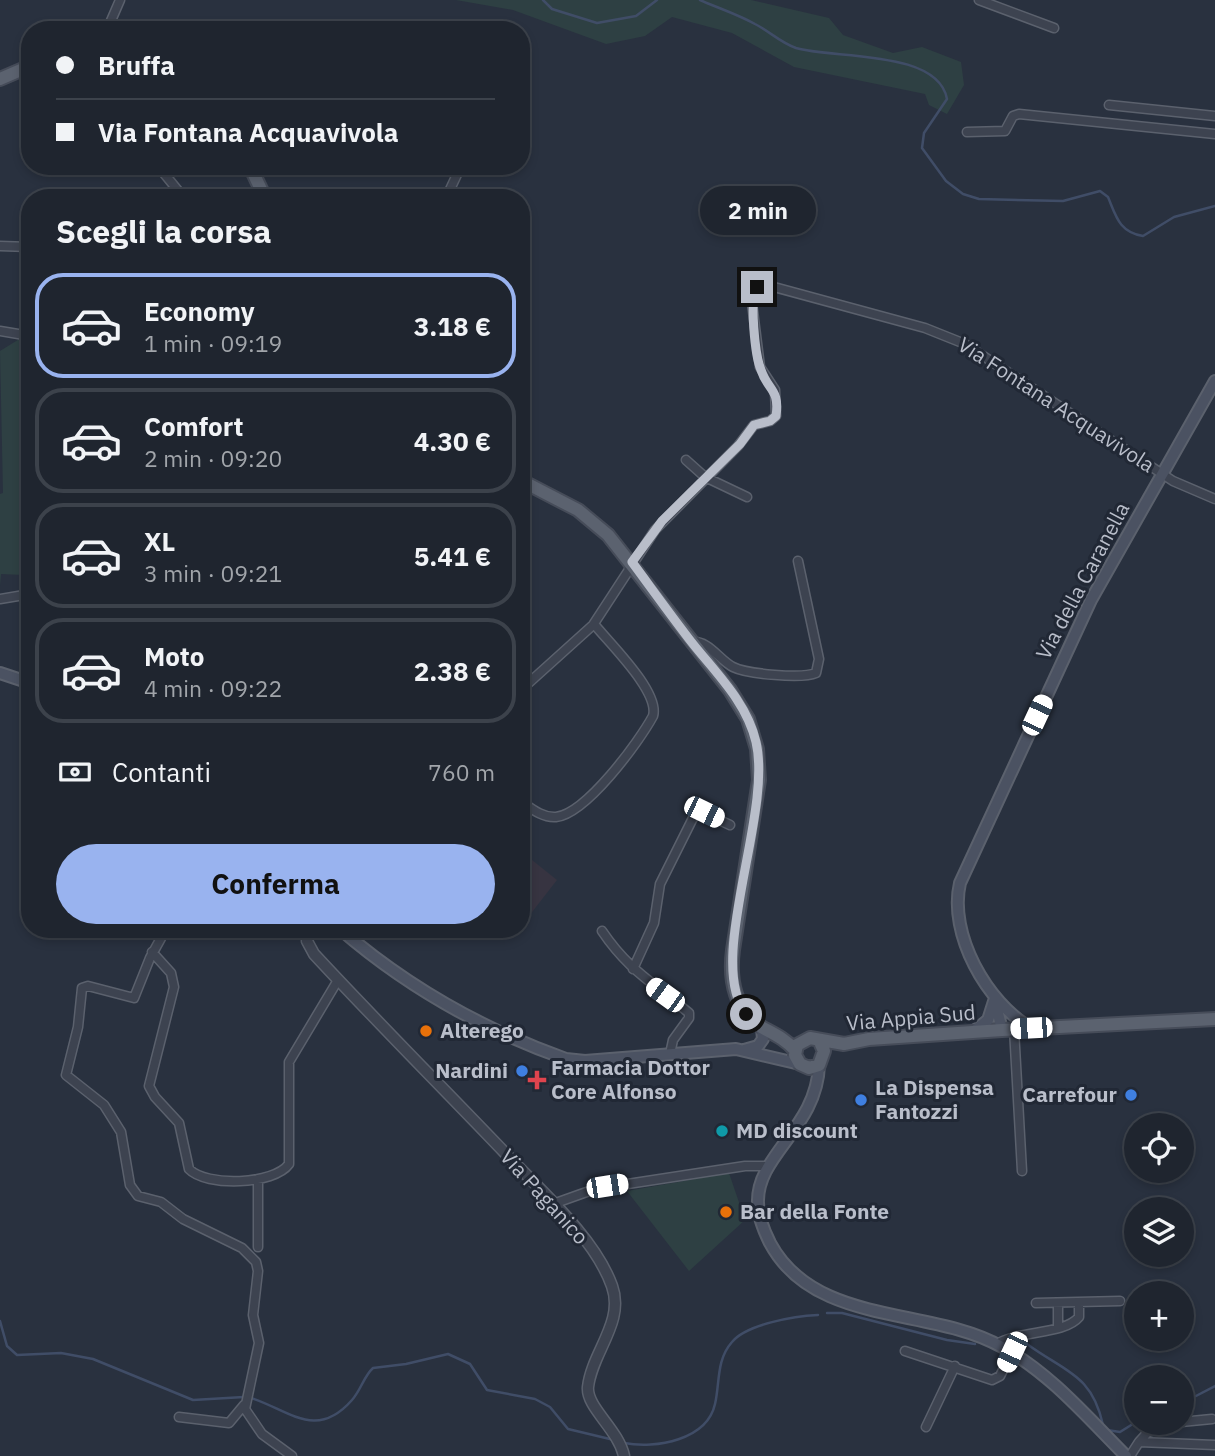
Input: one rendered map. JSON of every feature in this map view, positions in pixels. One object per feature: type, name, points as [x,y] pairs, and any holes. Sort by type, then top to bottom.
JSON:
[{"type":"main road","points":[[0,79],[21,70]]},
{"type":"main road","name":"Via della Caranella","points":[[1008,1030],[959,926],[957,904],[963,875],[1086,608],[1215,381]]},
{"type":"main road","points":[[530,485],[585,514],[632,562],[738,702],[751,727],[757,749],[758,785],[732,960],[738,1002],[762,1028],[805,1039]]},
{"type":"main road","points":[[0,673],[21,680]]},
{"type":"main road","points":[[351,938],[388,969],[430,995],[560,1057],[581,1062],[744,1051],[802,1066],[822,1060],[844,1044]]},
{"type":"main road","points":[[973,1032],[990,1016],[995,998]]},
{"type":"main road","name":"Via della Caranella","points":[[995,998],[1011,1016],[1031,1028]]},
{"type":"main road","name":"Via Appia Sud","points":[[805,1039],[844,1044],[973,1032],[1215,1018]]},
{"type":"main road","points":[[744,1051],[761,1042],[762,1028]]},
{"type":"main road","points":[[776,1033],[795,1050],[811,1078],[814,1096]]},
{"type":"main road","points":[[772,1059],[795,1050],[805,1039]]},
{"type":"main road","points":[[820,1042],[822,1060],[814,1096],[800,1126],[769,1166],[758,1192],[760,1219],[778,1257],[799,1279],[821,1292],[998,1344],[1012,1352],[1062,1393],[1128,1456]]},
{"type":"street","points":[[111,21],[120,0]]},
{"type":"street","points":[[979,0],[1054,28]]},
{"type":"street","points":[[1109,105],[1215,116]]},
{"type":"street","points":[[967,132],[1005,131],[1013,116],[1019,114],[1215,134]]},
{"type":"street","points":[[165,175],[177,189]]},
{"type":"street","points":[[0,246],[21,247]]},
{"type":"street","name":"Via Fontana Acquavivola","points":[[530,682],[594,624],[632,562],[662,521],[740,444],[754,425],[770,421],[776,416],[776,393],[762,373],[758,358],[752,303],[754,291],[765,283],[925,328],[965,344],[1163,474]]},
{"type":"street","points":[[0,331],[21,335]]},
{"type":"street","points":[[686,460],[705,477],[747,497]]},
{"type":"street","points":[[1163,474],[1189,489],[1215,499]]},
{"type":"street","points":[[691,642],[702,643],[729,664],[742,670],[790,677],[817,673],[819,659],[798,561]]},
{"type":"street","points":[[0,599],[21,596]]},
{"type":"street","points":[[530,806],[551,817],[562,816],[576,808],[597,789],[653,716],[655,706],[649,692],[594,624]]},
{"type":"street","points":[[633,969],[654,923],[660,884],[695,814],[702,812],[730,825]]},
{"type":"street","points":[[602,931],[620,957],[633,969],[692,1013],[673,1040],[670,1054]]},
{"type":"street","points":[[161,938],[134,998],[88,986],[82,988],[78,1027],[66,1075],[104,1105],[121,1132],[130,1185],[135,1193],[161,1202],[180,1218],[242,1248],[256,1262],[258,1273],[253,1315],[259,1345],[244,1405],[246,1413],[261,1434],[292,1456]]},
{"type":"street","name":"Via Paganico","points":[[310,938],[311,950],[553,1204],[593,1253],[615,1293],[614,1319],[593,1369],[588,1390],[593,1406],[613,1429],[624,1455]]},
{"type":"street","points":[[152,953],[172,973],[174,987],[149,1079],[151,1091],[179,1124],[185,1160],[194,1174],[211,1180],[276,1176],[289,1164],[290,1059],[338,979]]},
{"type":"street","points":[[1008,1030],[1022,1171]]},
{"type":"street","points":[[553,1204],[603,1187],[745,1166],[769,1166]]},
{"type":"street","points":[[258,1179],[258,1247]]},
{"type":"street","points":[[1036,1303],[1120,1301]]},
{"type":"street","points":[[998,1344],[1010,1337],[1071,1325],[1078,1319],[1079,1302]]},
{"type":"street","points":[[1058,1303],[1058,1327]]},
{"type":"street","points":[[905,1351],[995,1379],[1000,1376],[1012,1352]]},
{"type":"street","points":[[926,1427],[954,1366]]},
{"type":"street","points":[[179,1417],[229,1423],[244,1405]]},
{"type":"street","points":[[1194,1421],[1212,1419]]},
{"type":"street","points":[[1128,1456],[1145,1435]]},
{"type":"street","points":[[1139,1442],[1215,1446]]},
{"type":"shaded area","points":[[456,0],[751,0],[829,18],[843,35],[893,53],[922,47],[961,62],[964,85],[947,114],[929,105],[925,94],[794,67],[732,33],[672,17],[645,36],[606,44],[513,10]]},
{"type":"shaded area","points":[[21,338],[21,575],[1,574],[0,586],[0,494],[3,493],[0,351]]},
{"type":"shaded area","points":[[530,858],[557,880],[530,915]]},
{"type":"shaded area","points":[[729,1173],[745,1220],[689,1271],[627,1191]]},
{"type":"waterway","points":[[543,0],[552,9],[597,23],[636,16],[657,0]]},
{"type":"waterway","points":[[700,0],[748,20],[796,48],[882,59],[925,71],[939,83],[947,99],[924,133],[922,148],[946,181],[963,194],[979,199],[1063,201],[1100,191],[1108,197],[1123,227],[1143,236],[1174,217],[1215,206]]},
{"type":"waterway","points":[[827,1313],[842,1313],[947,1340],[975,1344]]},
{"type":"waterway","points":[[624,1443],[665,1443],[691,1434],[710,1416],[715,1404],[723,1356],[732,1342],[760,1326],[785,1319],[818,1315]]},
{"type":"waterway","points":[[0,1321],[7,1346],[17,1355],[61,1353],[93,1359],[193,1400],[244,1397]]},
{"type":"waterway","points":[[1018,1342],[1027,1344],[1065,1368],[1084,1384],[1092,1395],[1103,1425]]},
{"type":"waterway","points":[[251,1398],[302,1419],[326,1419],[352,1400],[373,1368],[406,1364],[448,1354],[470,1364],[487,1390],[535,1399],[550,1407],[568,1429],[614,1440]]},
{"type":"waterway","points":[[1194,1397],[1215,1386]]},
{"type":"waterway","points":[[1107,1430],[1120,1432],[1124,1430]]},
{"type":"place","name":"Alterego","points":[[426,1031]]},
{"type":"place","name":"Nardini","points":[[522,1071]]},
{"type":"place","name":"Farmacia Dottor Core Alfonso","points":[[537,1080]]},
{"type":"place","name":"Carrefour","points":[[1131,1095]]},
{"type":"place","name":"La Dispensa Fantozzi","points":[[861,1100]]},
{"type":"place","name":"MD discount","points":[[722,1131]]},
{"type":"place","name":"Bar della Fonte","points":[[726,1212]]},
{"type":"route","points":[[746,1014],[735,996],[732,960],[758,785],[757,749],[753,731],[735,697],[632,562],[662,521],[740,444],[751,428],[776,416],[776,393],[761,372],[756,348],[751,298],[757,287]]}]
